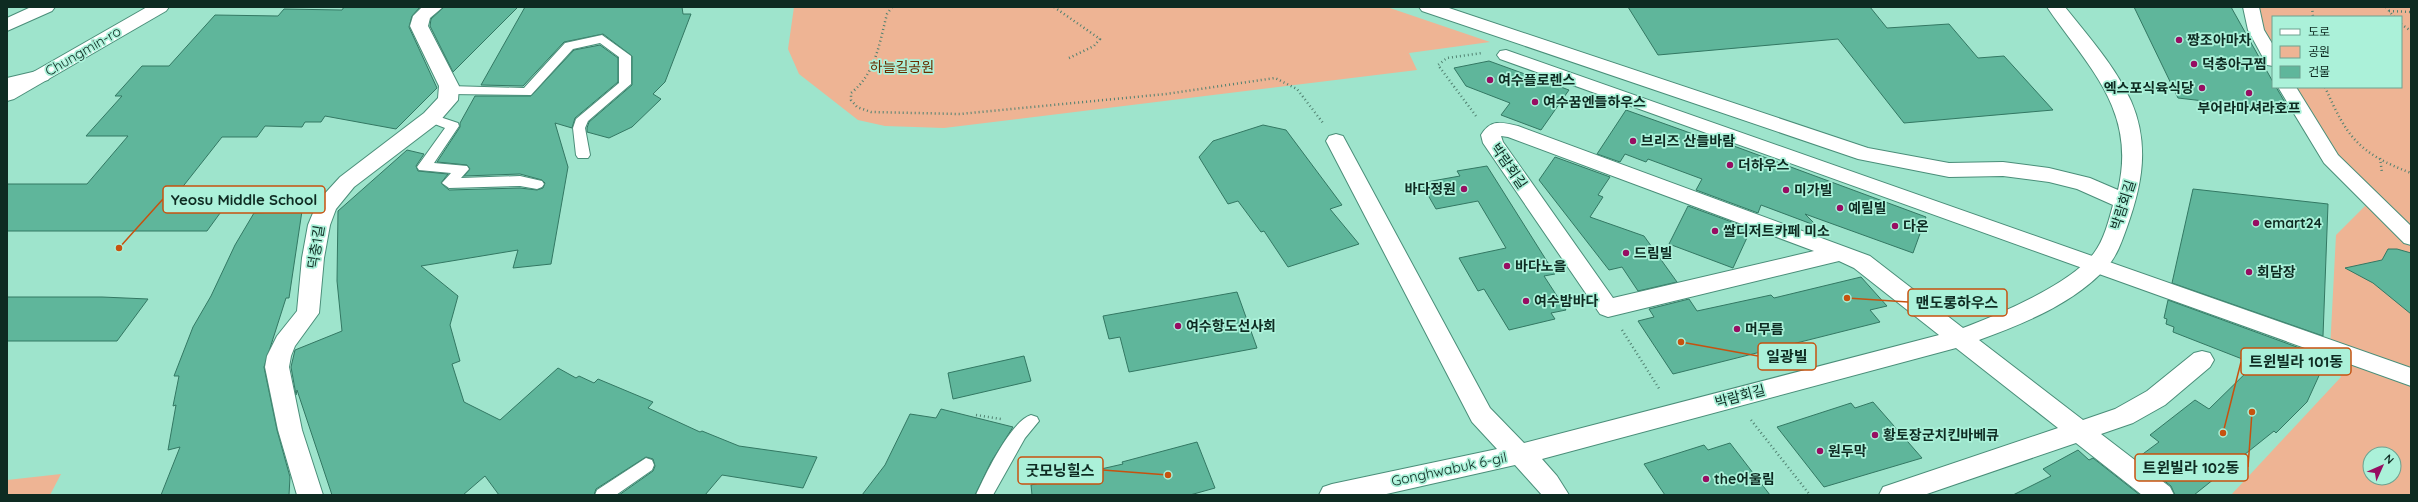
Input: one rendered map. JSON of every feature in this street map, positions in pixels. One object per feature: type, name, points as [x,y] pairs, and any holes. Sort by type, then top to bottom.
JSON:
[{"type":"street","points":[[7,24],[46,7]]},
{"type":"street","name":"Chungmin-ro","points":[[7,96],[160,7]]},
{"type":"street","points":[[434,7],[422,16],[419,26],[449,90]]},
{"type":"street","points":[[1428,7],[1865,154],[1949,170],[2003,169],[2049,175],[2083,183],[2126,202]]},
{"type":"street","name":"박람회길","points":[[1520,454],[1960,338],[2034,308],[2098,264],[2108,248],[2126,202],[2134,162],[2131,130],[2121,102],[2098,63],[2056,7]]},
{"type":"street","points":[[2250,7],[2256,30],[2272,59]]},
{"type":"street","points":[[1506,55],[2098,264],[2330,350],[2411,377]]},
{"type":"street","points":[[7,84],[41,76]]},
{"type":"street","points":[[2288,88],[2331,159],[2409,235]]},
{"type":"street","name":"덕충1길","points":[[310,495],[290,430],[277,367],[279,356],[285,342],[308,313],[314,258],[321,218],[326,206],[347,182],[431,118],[445,104],[449,90]]},
{"type":"street","name":"박람회길","points":[[1608,308],[1493,143],[1490,137],[1494,130],[1502,128],[1511,131],[1841,253],[1872,269],[2161,495]]},
{"type":"street","points":[[1336,141],[1481,415],[1498,435],[1542,474],[1556,495]]},
{"type":"street","points":[[1608,308],[1841,253]]},
{"type":"street","points":[[1892,495],[2081,432],[2136,411],[2177,383],[2202,360]]},
{"type":"street","name":"Gonghwabuk 6-gil","points":[[1332,495],[1520,454]]},
{"type":"lane","points":[[449,90],[527,92],[568,46],[602,39],[625,56],[625,84],[582,119],[579,128],[583,156]]},
{"type":"lane","points":[[431,118],[453,126],[424,167],[462,169],[449,183],[520,181],[537,184]]},
{"type":"lane","points":[[984,495],[1019,433],[1031,421]]},
{"type":"lane","points":[[603,495],[646,465]]},
{"type":"path","points":[[892,7],[887,14],[874,65],[862,84],[851,93],[851,100],[857,107],[871,112],[934,115],[992,112],[1166,94],[1275,78],[1291,83],[1301,92],[1336,141]]},
{"type":"path","points":[[1054,7],[1100,39],[1094,46],[1070,58]]},
{"type":"path","points":[[2386,7],[2393,16]]},
{"type":"path","points":[[2389,11],[2411,12]]},
{"type":"path","points":[[2402,25],[2411,31]]},
{"type":"path","points":[[1494,130],[1473,113],[1438,67],[1438,64],[1447,58],[1489,52],[1506,55]]},
{"type":"path","points":[[2325,88],[2347,133],[2355,141],[2385,161],[2411,172]]},
{"type":"path","points":[[1608,308],[1674,413]]},
{"type":"path","points":[[1733,398],[1810,495]]},
{"type":"green space","name":"하늘길공원","points":[[794,7],[1387,7],[1490,42],[1409,53],[1417,70],[944,128],[885,126],[858,120],[799,74],[788,49]]},
{"type":"green space","points":[[2251,7],[2411,7],[2411,495],[2231,495],[2341,377],[2330,350],[2336,235],[2367,204],[2288,88],[2402,88],[2402,16],[2272,16],[2272,59]]},
{"type":"green space","points":[[61,474],[50,495],[7,495],[7,480]]},
{"type":"building","points":[[344,7],[420,7],[412,16],[409,27],[437,88],[396,129],[325,116],[321,122],[305,122],[302,127],[265,126],[257,137],[222,137],[177,194],[234,194],[207,231],[7,231],[7,184],[87,184],[128,136],[86,136],[122,96],[115,96],[142,66],[169,66],[215,15],[278,16],[284,9],[342,10]]},
{"type":"building","points":[[444,7],[518,7],[453,72],[430,26],[431,19]]},
{"type":"building","points":[[525,7],[682,7],[683,14],[691,14],[665,82],[653,94],[661,99],[632,127],[609,138],[587,132],[587,128],[589,122],[632,85],[632,56],[603,34],[564,42],[523,86],[481,85]]},
{"type":"building","points":[[1628,7],[1870,7],[1887,28],[1949,24],[1978,58],[2004,56],[2053,110],[1904,123],[1838,39],[1658,55]]},
{"type":"building","points":[[2134,7],[2231,7],[2272,80],[2272,88],[2277,88],[2290,111],[2178,98]]},
{"type":"building","points":[[600,45],[618,58],[618,82],[575,118],[572,128],[555,123],[568,167],[551,264],[513,268],[518,250],[421,266],[458,296],[450,325],[460,361],[452,364],[464,402],[500,420],[558,368],[576,378],[579,376],[594,383],[598,379],[653,402],[648,408],[700,432],[702,431],[739,446],[817,457],[803,488],[722,475],[705,495],[619,495],[653,471],[655,466],[653,459],[646,457],[596,489],[594,495],[499,495],[485,476],[463,495],[332,495],[297,390],[296,395],[291,367],[295,350],[342,331],[337,281],[338,211],[407,150],[424,154],[416,166],[418,171],[448,174],[441,183],[449,190],[520,188],[537,190],[543,188],[545,183],[542,180],[520,174],[464,176],[470,169],[467,165],[437,162],[460,127],[460,123],[475,96],[531,96],[574,50]]},
{"type":"building","points":[[1489,61],[1569,90],[1541,130],[1501,115],[1510,103],[1466,86],[1454,68]]},
{"type":"building","points":[[1626,110],[1721,144],[1723,142],[1926,217],[1913,253],[1805,214],[1817,226],[1761,205],[1758,213],[1696,190],[1702,179],[1648,159],[1646,162],[1625,154],[1620,162],[1597,154]]},
{"type":"building","points":[[1263,125],[1286,130],[1342,205],[1330,209],[1359,244],[1288,267],[1264,231],[1261,232],[1238,201],[1228,204],[1199,157],[1213,141]]},
{"type":"building","points":[[1555,157],[1610,177],[1598,195],[1603,197],[1590,217],[1644,236],[1677,282],[1638,291],[1622,267],[1609,270],[1539,180]]},
{"type":"building","points":[[1487,166],[1555,274],[1544,276],[1566,310],[1551,313],[1555,319],[1509,330],[1484,289],[1478,291],[1459,258],[1506,248],[1478,201],[1436,209],[1421,183],[1460,176],[1457,171]]},
{"type":"building","points":[[2193,189],[2328,204],[2323,336],[2172,283]]},
{"type":"building","points":[[1688,206],[1751,229],[1733,268],[1669,244]]},
{"type":"building","points":[[302,211],[289,298],[286,298],[264,367],[277,430],[290,477],[289,495],[161,495],[180,447],[168,450],[176,405],[173,406],[179,376],[174,376],[193,327],[211,296],[235,245],[254,213]]},
{"type":"building","points":[[2388,249],[2397,249],[2411,253],[2411,314],[2373,283],[2345,268],[2382,260]]},
{"type":"building","points":[[1861,277],[1887,306],[1870,310],[1880,322],[1673,374],[1638,321],[1654,317],[1649,309],[1689,299],[1697,311],[1771,295],[1774,298]]},
{"type":"building","name":"여수항도선사회","points":[[1237,292],[1257,348],[1129,372],[1120,337],[1109,339],[1103,316]]},
{"type":"building","points":[[7,297],[102,297],[148,299],[117,341],[7,341]]},
{"type":"building","points":[[2168,300],[2327,358],[2307,402],[2276,433],[2274,431],[2194,495],[2175,495],[2171,486],[2136,459],[2159,442],[2150,435],[2195,400],[2209,409],[2255,364],[2173,332],[2174,327],[2166,324],[2167,319],[2164,318]]},
{"type":"building","points":[[1024,356],[1031,381],[953,399],[948,373]]},
{"type":"building","points":[[1873,402],[1922,458],[1824,487],[1777,427],[1851,403],[1855,408]]},
{"type":"building","points":[[941,409],[1013,427],[991,462],[975,495],[862,495],[885,465],[910,414],[936,418]]},
{"type":"building","points":[[1197,442],[1215,488],[1190,495],[1032,495],[1031,485],[1123,464],[1122,462]]},
{"type":"building","name":"the어울림","points":[[1730,443],[1770,495],[1665,495],[1644,464],[1704,445],[1708,450]]},
{"type":"building","points":[[2078,450],[2089,460],[2093,458],[2140,495],[2013,495],[2051,476],[2043,469]]},
{"type":"place","name":"짱조아마차","points":[[2179,40]]},
{"type":"place","name":"덕충아구찜","points":[[2194,64]]},
{"type":"place","name":"여수플로렌스","points":[[1490,80]]},
{"type":"place","name":"엑스포식육식당","points":[[2202,88]]},
{"type":"place","name":"부어라마셔라호프","points":[[2249,93]]},
{"type":"place","name":"여수꿈엔들하우스","points":[[1535,102]]},
{"type":"place","name":"브리즈 산들바람","points":[[1633,141]]},
{"type":"place","name":"더하우스","points":[[1730,165]]},
{"type":"place","name":"바다정원","points":[[1464,189]]},
{"type":"place","name":"미가빌","points":[[1786,190]]},
{"type":"place","name":"예림빌","points":[[1840,208]]},
{"type":"place","name":"emart24","points":[[2256,223]]},
{"type":"place","name":"다온","points":[[1895,226]]},
{"type":"place","name":"쌀디저트카페 미소","points":[[1715,231]]},
{"type":"place","name":"Yeosu Middle School","points":[[119,248]]},
{"type":"place","name":"드림빌","points":[[1626,253]]},
{"type":"place","name":"바다노을","points":[[1507,266]]},
{"type":"place","name":"회담장","points":[[2249,272]]},
{"type":"place","name":"맨도롱하우스","points":[[1847,298]]},
{"type":"place","name":"여수밤바다","points":[[1526,301]]},
{"type":"place","name":"여수항도선사회","points":[[1178,326]]},
{"type":"place","name":"머무름","points":[[1737,329]]},
{"type":"place","name":"일광빌","points":[[1681,342]]},
{"type":"place","name":"트윈빌라 102동","points":[[2252,412]]},
{"type":"place","name":"트윈빌라 101동","points":[[2223,433]]},
{"type":"place","name":"황토장군치킨바베큐","points":[[1875,435]]},
{"type":"place","name":"원두막","points":[[1820,451]]},
{"type":"place","name":"굿모닝힐스","points":[[1168,475]]},
{"type":"place","name":"the어울림","points":[[1706,479]]}]
